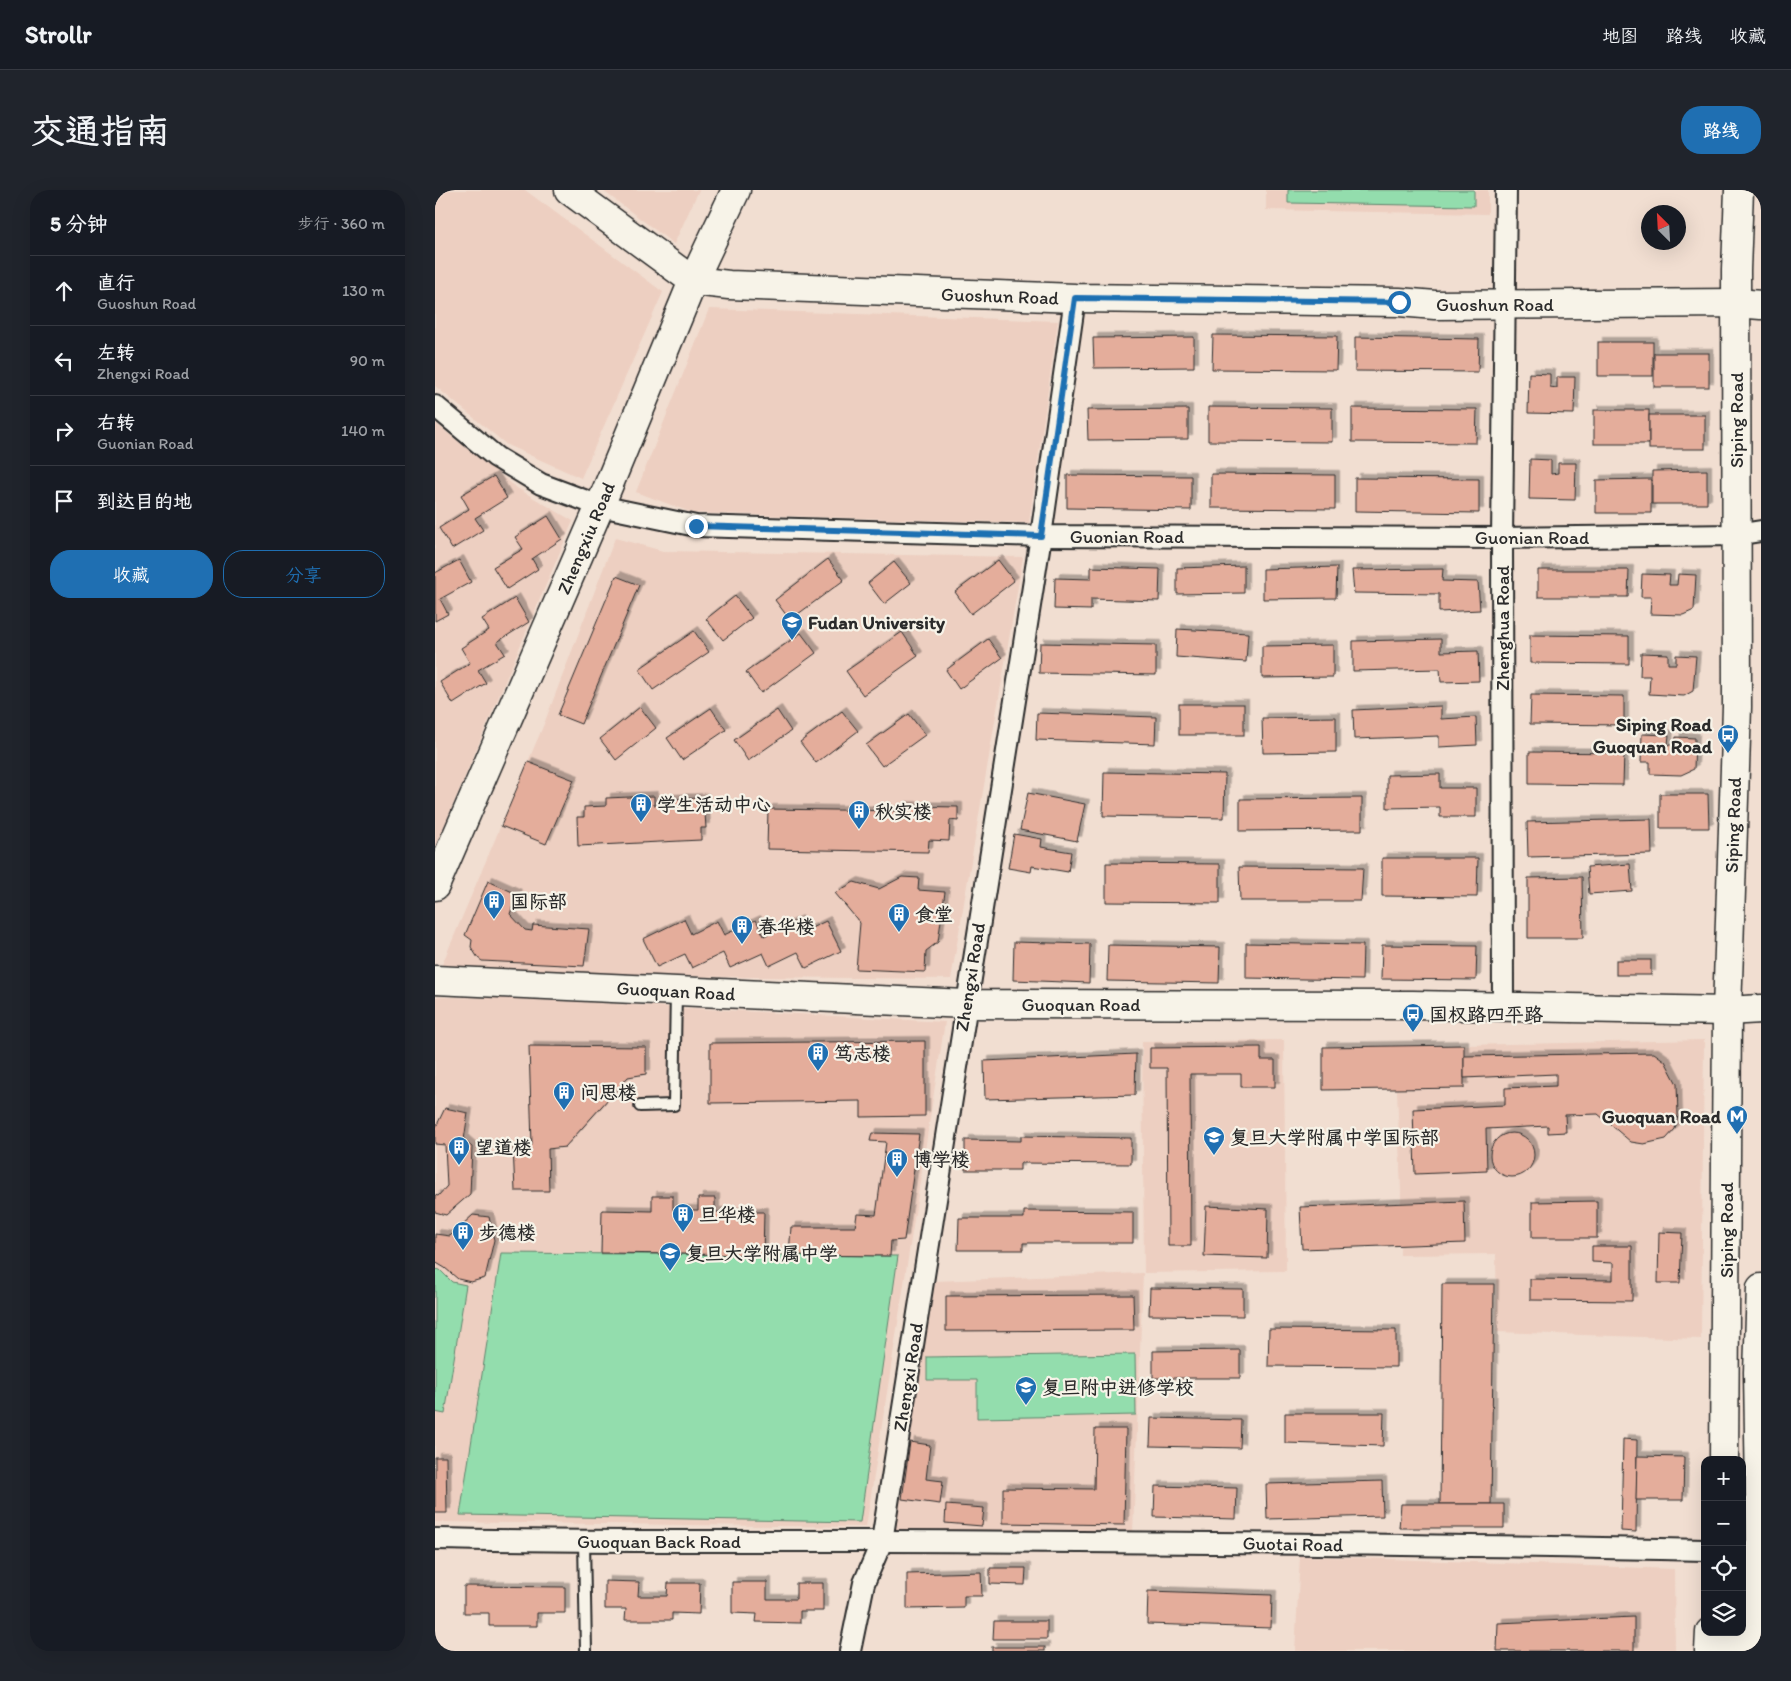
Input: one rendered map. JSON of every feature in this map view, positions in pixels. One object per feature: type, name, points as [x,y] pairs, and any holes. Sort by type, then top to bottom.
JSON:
[{"type":"street","name":"Guoshun Road","points":[[569,190],[693,281],[729,285],[1075,298],[1399,302],[1435,305],[1749,304]]},
{"type":"street","name":"Zhengxiu Road","points":[[435,886],[600,506],[693,281],[736,190]]},
{"type":"street","name":"Zhenghua Road","points":[[1503,1007],[1502,538],[1506,190]]},
{"type":"street","name":"Siping Road","points":[[1724,1456],[1727,1011],[1737,707],[1748,533],[1749,304],[1736,270],[1739,190]]},
{"type":"street","name":"Zhengxi Road","points":[[851,1651],[864,1583],[882,1541],[1041,536],[1075,298]]},
{"type":"street","name":"Guonian Road","points":[[435,406],[496,458],[541,484],[600,506],[696,526],[1041,536],[1502,538],[1748,533]]},
{"type":"street","name":"Guoquan Road","points":[[435,980],[966,1004],[1413,1005],[1761,1010]]},
{"type":"street","name":"Siping Road","points":[[1754,1651],[1753,1580],[1761,1288]]},
{"type":"street","name":"Guoquan Back Road","points":[[435,1539],[882,1541]]},
{"type":"street","name":"Guotai Road","points":[[882,1541],[1701,1550]]},
{"type":"street","points":[[1709,1651],[1710,1636]]},
{"type":"street","points":[[1730,1651],[1731,1636]]},
{"type":"lane","points":[[640,1106],[674,1105],[675,991]]},
{"type":"lane","points":[[584,1541],[586,1651]]},
{"type":"shaded area","points":[[447,190],[525,190],[663,292],[581,478],[507,445],[435,386],[435,205]]},
{"type":"shaded area","points":[[602,190],[699,190],[674,244]]},
{"type":"shaded area","points":[[1266,190],[1488,190],[1488,214],[1266,210]]},
{"type":"shaded area","points":[[709,309],[1058,321],[1029,523],[693,513],[636,492]]},
{"type":"shaded area","points":[[435,423],[517,488],[573,521],[435,847]]},
{"type":"shaded area","points":[[615,538],[663,551],[1023,557],[951,979],[438,974],[544,724]]},
{"type":"shaded area","name":"复旦大学附属中学","points":[[435,997],[501,998],[945,1022],[866,1527],[435,1522]]},
{"type":"shaded area","name":"复旦大学附属中学国际部","points":[[1284,1040],[1286,1271],[1144,1273],[1142,1042]]},
{"type":"shaded area","points":[[1704,1040],[1701,1339],[1497,1332],[1496,1254],[1400,1255],[1401,1192],[1397,1089],[1459,1088],[1464,1045]]},
{"type":"shaded area","name":"复旦附中进修学校","points":[[1143,1273],[1133,1533],[893,1531],[935,1281]]},
{"type":"shaded area","points":[[1300,1556],[1674,1569],[1675,1651],[1295,1651]]},
{"type":"green space","points":[[1288,190],[1474,190],[1474,206],[1288,203]]},
{"type":"green space","points":[[501,1253],[898,1256],[860,1522],[460,1515]]},
{"type":"green space","points":[[435,1269],[440,1270],[452,1282],[466,1285],[445,1414],[435,1412]]},
{"type":"green space","points":[[1135,1354],[1136,1415],[977,1418],[977,1380],[927,1380],[927,1357]]},
{"type":"building","points":[[1213,335],[1337,336],[1336,370],[1212,369]]},
{"type":"building","points":[[1194,337],[1194,367],[1094,368],[1093,338]]},
{"type":"building","points":[[1355,337],[1479,339],[1478,372],[1355,371]]},
{"type":"building","points":[[1598,342],[1653,342],[1653,376],[1598,376]]},
{"type":"building","points":[[1654,353],[1709,353],[1709,387],[1654,387]]},
{"type":"building","points":[[1529,373],[1550,374],[1550,387],[1557,388],[1557,377],[1575,377],[1574,414],[1528,413]]},
{"type":"building","points":[[1208,407],[1332,408],[1332,442],[1208,441]]},
{"type":"building","points":[[1352,408],[1477,409],[1476,443],[1352,442]]},
{"type":"building","points":[[1188,409],[1188,439],[1088,440],[1087,410]]},
{"type":"building","points":[[1594,410],[1649,410],[1649,444],[1594,444]]},
{"type":"building","points":[[1649,415],[1705,415],[1705,449],[1649,449]]},
{"type":"building","points":[[1530,459],[1551,460],[1551,474],[1558,473],[1558,463],[1576,463],[1575,500],[1529,499]]},
{"type":"building","points":[[1707,470],[1707,504],[1652,504],[1652,471]]},
{"type":"building","points":[[1211,474],[1335,475],[1335,509],[1211,508]]},
{"type":"building","points":[[1067,475],[1191,476],[1191,510],[1067,508]]},
{"type":"building","points":[[494,476],[507,498],[475,518],[483,530],[452,549],[439,528],[469,509],[461,495]]},
{"type":"building","points":[[1355,478],[1479,479],[1479,513],[1355,511]]},
{"type":"building","points":[[1651,479],[1651,513],[1596,513],[1596,480]]},
{"type":"building","points":[[548,516],[562,539],[532,559],[538,569],[507,589],[493,567],[523,549],[515,537]]},
{"type":"building","points":[[828,559],[844,580],[790,620],[775,600]]},
{"type":"building","points":[[459,560],[471,582],[440,599],[448,614],[435,621],[435,573]]},
{"type":"building","points":[[998,560],[1014,581],[971,614],[955,592]]},
{"type":"building","points":[[894,562],[911,583],[884,604],[868,583]]},
{"type":"building","points":[[1244,566],[1244,593],[1177,594],[1177,568]]},
{"type":"building","points":[[1091,567],[1160,569],[1159,601],[1091,599],[1091,610],[1054,609],[1055,578],[1091,579]]},
{"type":"building","points":[[1337,567],[1336,598],[1263,599],[1263,569]]},
{"type":"building","points":[[1443,569],[1442,581],[1478,582],[1480,610],[1439,612],[1439,594],[1354,593],[1352,570]]},
{"type":"building","points":[[1538,570],[1629,570],[1628,597],[1538,597]]},
{"type":"building","points":[[1642,574],[1670,575],[1669,585],[1677,585],[1678,574],[1696,575],[1694,610],[1683,615],[1650,614],[1651,597],[1641,597]]},
{"type":"building","points":[[616,576],[639,585],[581,724],[558,715]]},
{"type":"building","points":[[735,596],[752,618],[723,640],[706,619]]},
{"type":"building","points":[[515,598],[529,622],[497,642],[505,654],[478,670],[486,683],[453,704],[440,682],[470,663],[461,648],[489,630],[482,619]]},
{"type":"building","points":[[1177,629],[1248,633],[1246,662],[1176,657]]},
{"type":"building","points":[[694,631],[709,652],[653,690],[639,669]]},
{"type":"building","points":[[902,632],[918,656],[863,695],[846,671]]},
{"type":"building","points":[[801,633],[816,653],[761,693],[746,672]]},
{"type":"building","points":[[1530,635],[1629,636],[1629,664],[1530,663]]},
{"type":"building","points":[[988,639],[1002,658],[959,689],[946,670]]},
{"type":"building","points":[[1441,639],[1441,652],[1478,651],[1479,681],[1441,682],[1440,669],[1353,671],[1353,641]]},
{"type":"building","points":[[1040,643],[1156,645],[1156,675],[1039,673]]},
{"type":"building","points":[[1333,645],[1333,677],[1262,678],[1262,646]]},
{"type":"building","points":[[1641,653],[1668,654],[1668,664],[1676,664],[1676,655],[1696,656],[1693,691],[1684,696],[1649,694],[1650,676],[1640,676]]},
{"type":"building","points":[[1531,695],[1624,696],[1624,725],[1530,724]]},
{"type":"building","points":[[1179,704],[1244,704],[1244,735],[1179,735]]},
{"type":"building","points":[[1441,706],[1441,719],[1476,717],[1477,745],[1439,747],[1439,736],[1354,739],[1353,710]]},
{"type":"building","points":[[640,707],[656,728],[616,760],[600,739]]},
{"type":"building","points":[[711,708],[726,730],[682,760],[667,738]]},
{"type":"building","points":[[777,710],[791,731],[748,761],[734,740]]},
{"type":"building","points":[[842,711],[858,731],[816,763],[800,742]]},
{"type":"building","points":[[1037,713],[1156,717],[1155,744],[1036,740]]},
{"type":"building","points":[[909,714],[925,735],[882,766],[866,745]]},
{"type":"building","points":[[1336,717],[1336,752],[1263,753],[1262,718]]},
{"type":"building","points":[[1642,734],[1669,735],[1668,745],[1675,745],[1676,737],[1695,738],[1694,769],[1681,775],[1650,774],[1650,762],[1641,762]]},
{"type":"building","points":[[1529,752],[1624,753],[1623,785],[1529,784]]},
{"type":"building","points":[[528,762],[574,780],[546,844],[501,826]]},
{"type":"building","points":[[1104,772],[1225,774],[1224,818],[1103,816]]},
{"type":"building","points":[[1440,774],[1440,788],[1476,788],[1476,817],[1440,817],[1440,807],[1387,808],[1387,775]]},
{"type":"building","points":[[1028,793],[1085,804],[1077,841],[1020,830]]},
{"type":"building","points":[[1660,794],[1708,794],[1709,828],[1660,828]]},
{"type":"building","name":"学生活动中心","points":[[654,796],[654,805],[669,805],[669,799],[704,798],[706,828],[701,828],[701,840],[578,846],[577,817],[584,817],[584,807],[606,806],[606,798]]},
{"type":"building","points":[[1362,798],[1362,830],[1240,831],[1240,799]]},
{"type":"building","name":"秋实楼","points":[[901,806],[958,807],[958,821],[950,820],[949,841],[929,840],[928,852],[767,849],[768,809],[901,811]]},
{"type":"building","points":[[1651,819],[1652,854],[1528,857],[1527,822]]},
{"type":"building","points":[[1014,834],[1042,839],[1041,847],[1071,852],[1068,872],[1032,866],[1031,872],[1008,868]]},
{"type":"building","points":[[1382,858],[1478,858],[1477,897],[1382,896]]},
{"type":"building","points":[[1106,863],[1220,864],[1220,903],[1106,902]]},
{"type":"building","points":[[1630,864],[1632,891],[1589,894],[1587,867]]},
{"type":"building","points":[[1239,867],[1363,868],[1361,901],[1240,901]]},
{"type":"building","name":"食堂","points":[[902,877],[919,878],[918,890],[945,892],[938,942],[926,951],[925,972],[856,969],[860,923],[835,893],[854,882],[879,889]]},
{"type":"building","points":[[1582,877],[1583,938],[1528,938],[1528,878]]},
{"type":"building","name":"国际部","points":[[488,881],[517,894],[510,914],[525,930],[532,931],[533,925],[589,929],[584,966],[482,961],[478,958],[471,947],[472,940],[465,935]]},
{"type":"building","name":"春华楼","points":[[684,919],[691,934],[717,921],[724,935],[756,920],[764,936],[798,920],[803,932],[826,921],[841,951],[806,968],[798,952],[769,966],[763,953],[730,968],[723,953],[692,968],[685,954],[657,967],[643,939]]},
{"type":"building","points":[[1014,942],[1090,944],[1089,983],[1013,980]]},
{"type":"building","points":[[1246,943],[1363,945],[1362,980],[1246,978]]},
{"type":"building","points":[[1108,945],[1220,947],[1219,983],[1107,981]]},
{"type":"building","points":[[1382,945],[1477,946],[1476,980],[1381,979]]},
{"type":"building","points":[[1616,960],[1651,960],[1651,975],[1616,975]]},
{"type":"building","name":"笃志楼","points":[[925,1041],[925,1116],[861,1117],[861,1101],[710,1103],[710,1043]]},
{"type":"building","points":[[1464,1045],[1464,1088],[1323,1090],[1323,1047]]},
{"type":"building","name":"问思楼","points":[[529,1046],[646,1047],[646,1074],[628,1077],[565,1147],[548,1149],[549,1191],[515,1191],[513,1146],[532,1145]]},
{"type":"building","points":[[1261,1047],[1261,1060],[1275,1060],[1275,1087],[1241,1087],[1241,1074],[1190,1074],[1191,1246],[1168,1246],[1167,1068],[1150,1068],[1150,1048]]},
{"type":"building","points":[[1654,1053],[1665,1061],[1677,1084],[1678,1115],[1675,1129],[1666,1139],[1644,1144],[1631,1142],[1598,1114],[1565,1115],[1566,1132],[1548,1133],[1548,1126],[1486,1129],[1487,1171],[1415,1174],[1413,1109],[1505,1105],[1505,1088],[1556,1086],[1556,1074],[1464,1078],[1464,1056]]},
{"type":"building","points":[[1136,1054],[1135,1095],[985,1099],[984,1061]]},
{"type":"building","name":"望道楼","points":[[445,1108],[468,1113],[464,1140],[472,1147],[470,1194],[446,1215],[435,1212],[435,1195],[438,1196],[447,1186],[445,1145],[435,1144],[435,1129]]},
{"type":"building","name":"博学楼","points":[[872,1133],[919,1134],[904,1240],[891,1241],[890,1256],[789,1255],[791,1227],[855,1227],[857,1214],[876,1215],[886,1142],[870,1141]]},
{"type":"building","points":[[1516,1133],[1528,1139],[1533,1146],[1533,1164],[1528,1171],[1521,1176],[1508,1177],[1500,1174],[1493,1167],[1490,1151],[1493,1143],[1500,1136]]},
{"type":"building","points":[[1021,1136],[1131,1138],[1131,1164],[1020,1163],[1020,1170],[965,1170],[965,1140],[1021,1141]]},
{"type":"building","name":"旦华楼","points":[[652,1196],[673,1196],[673,1210],[698,1210],[698,1198],[715,1198],[715,1212],[764,1212],[763,1255],[601,1253],[602,1210],[652,1211]]},
{"type":"building","points":[[1464,1201],[1465,1243],[1302,1249],[1300,1207]]},
{"type":"building","points":[[1597,1201],[1597,1238],[1532,1238],[1532,1202]]},
{"type":"building","points":[[1206,1206],[1268,1209],[1267,1258],[1204,1256]]},
{"type":"building","points":[[1024,1211],[1133,1212],[1133,1243],[1023,1243],[1023,1250],[958,1250],[959,1218],[1024,1218]]},
{"type":"building","name":"步德楼","points":[[473,1215],[489,1217],[494,1240],[485,1278],[471,1282],[458,1279],[435,1262],[435,1234],[450,1236]]},
{"type":"building","points":[[1659,1232],[1682,1233],[1680,1283],[1658,1283]]},
{"type":"building","points":[[1592,1246],[1632,1246],[1632,1301],[1530,1300],[1530,1279],[1613,1280],[1613,1263],[1592,1262]]},
{"type":"building","points":[[1442,1284],[1494,1284],[1491,1504],[1440,1504]]},
{"type":"building","points":[[1150,1288],[1243,1289],[1243,1316],[1149,1315]]},
{"type":"building","points":[[1133,1295],[1134,1330],[946,1331],[946,1296]]},
{"type":"building","points":[[1269,1329],[1396,1330],[1396,1367],[1268,1366]]},
{"type":"building","points":[[1240,1350],[1240,1378],[1153,1378],[1153,1351]]},
{"type":"building","points":[[1285,1413],[1384,1413],[1383,1446],[1285,1443]]},
{"type":"building","points":[[1151,1418],[1241,1420],[1240,1448],[1150,1446]]},
{"type":"building","points":[[1095,1429],[1126,1429],[1124,1525],[1003,1523],[1003,1488],[1094,1489]]},
{"type":"building","points":[[1623,1439],[1637,1440],[1636,1532],[1621,1531]]},
{"type":"building","points":[[910,1442],[930,1445],[926,1479],[943,1481],[940,1504],[902,1499]]},
{"type":"building","points":[[1637,1456],[1684,1457],[1683,1500],[1636,1500]]},
{"type":"building","points":[[435,1457],[446,1457],[447,1513],[435,1513]]},
{"type":"building","points":[[1382,1481],[1383,1516],[1267,1519],[1266,1484]]},
{"type":"building","points":[[1155,1486],[1237,1488],[1236,1519],[1154,1517]]},
{"type":"building","points":[[1401,1504],[1504,1504],[1504,1528],[1399,1528]]},
{"type":"building","points":[[946,1505],[984,1508],[982,1526],[945,1523]]},
{"type":"building","points":[[990,1568],[1026,1568],[1025,1585],[990,1584]]},
{"type":"building","points":[[981,1572],[982,1596],[964,1596],[964,1608],[907,1609],[907,1574]]},
{"type":"building","points":[[605,1581],[639,1582],[638,1596],[667,1596],[668,1583],[700,1583],[699,1614],[672,1613],[672,1620],[625,1620],[626,1609],[605,1609]]},
{"type":"building","points":[[732,1582],[767,1582],[767,1599],[796,1599],[796,1583],[823,1583],[823,1611],[800,1611],[800,1623],[756,1622],[757,1614],[732,1613]]},
{"type":"building","points":[[464,1586],[565,1587],[565,1613],[537,1613],[537,1626],[489,1626],[489,1613],[464,1613]]},
{"type":"building","points":[[1148,1591],[1272,1595],[1271,1628],[1147,1624]]},
{"type":"building","points":[[1634,1617],[1634,1651],[1497,1651],[1498,1623]]},
{"type":"building","points":[[994,1621],[1047,1621],[1047,1639],[993,1639]]},
{"type":"building","points":[[992,1647],[1045,1647],[1045,1651],[992,1651]]},
{"type":"place","name":"Fudan University","points":[[792,641]]},
{"type":"place","name":"Siping Road Guoquan Road","points":[[1728,754]]},
{"type":"place","name":"学生活动中心","points":[[641,823]]},
{"type":"place","name":"秋实楼","points":[[859,830]]},
{"type":"place","name":"国际部","points":[[494,920]]},
{"type":"place","name":"食堂","points":[[899,933]]},
{"type":"place","name":"春华楼","points":[[742,945]]},
{"type":"place","name":"国权路四平路","points":[[1413,1033]]},
{"type":"place","name":"笃志楼","points":[[818,1072]]},
{"type":"place","name":"问思楼","points":[[564,1111]]},
{"type":"place","name":"Guoquan Road","points":[[1737,1135]]},
{"type":"place","name":"复旦大学附属中学国际部","points":[[1214,1156]]},
{"type":"place","name":"望道楼","points":[[459,1166]]},
{"type":"place","name":"博学楼","points":[[897,1178]]},
{"type":"place","name":"旦华楼","points":[[683,1233]]},
{"type":"place","name":"步德楼","points":[[463,1251]]},
{"type":"place","name":"复旦大学附属中学","points":[[670,1272]]},
{"type":"place","name":"复旦附中进修学校","points":[[1026,1406]]},
{"type":"route","points":[[696,526],[1041,536],[1075,298],[1399,302]]}]
